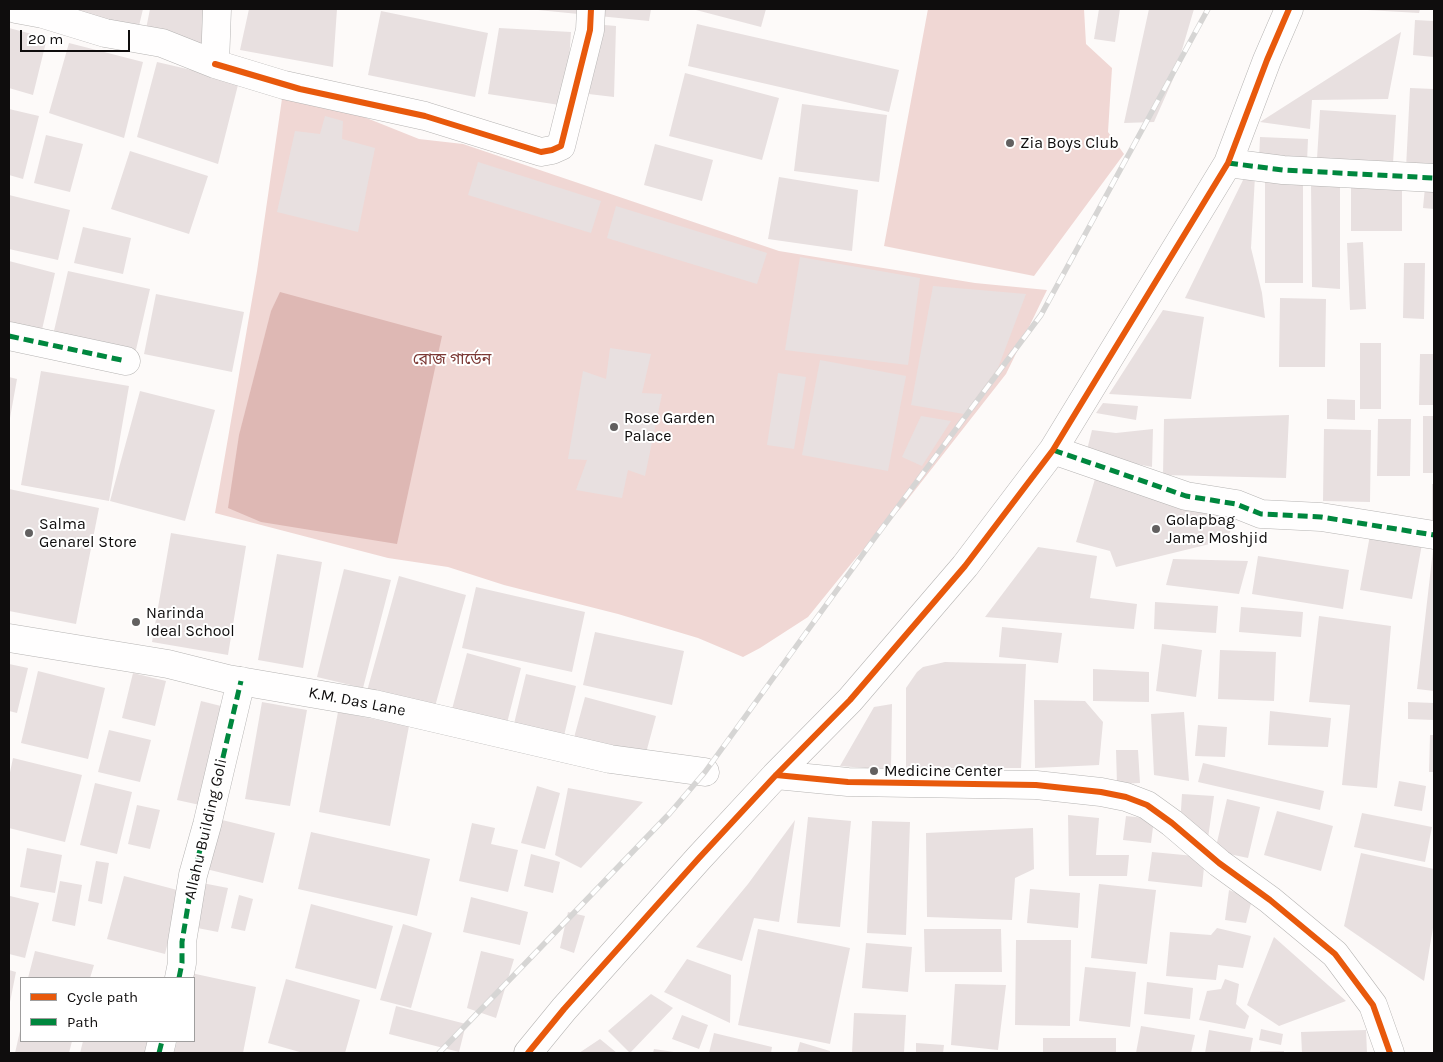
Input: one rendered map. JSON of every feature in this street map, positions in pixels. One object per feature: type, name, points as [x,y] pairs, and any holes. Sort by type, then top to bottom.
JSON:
[{"type":"street","points":[[16,9],[43,14],[105,33],[162,43],[215,64],[300,89],[426,116],[541,152],[561,146],[590,30],[592,9]]},
{"type":"street","points":[[215,64],[218,9]]},
{"type":"street","points":[[528,1053],[596,973],[699,858],[776,775],[850,700],[965,566],[1053,450],[1228,163],[1267,60],[1289,9]]},
{"type":"street","points":[[1228,163],[1283,170],[1434,178]]},
{"type":"street","points":[[9,336],[126,361]]},
{"type":"street","points":[[1053,450],[1186,496],[1236,504],[1261,514],[1321,517],[1434,535]]},
{"type":"street","name":"K.M. Das Lane","points":[[9,638],[159,662],[241,680],[374,704],[610,759],[705,772]]},
{"type":"street","name":"Allahu Building Goli","points":[[179,977],[182,964],[182,942],[193,874],[207,825],[241,680]]},
{"type":"street","points":[[776,775],[848,782],[1036,785],[1101,792],[1126,797],[1147,805],[1172,823],[1219,863],[1270,900],[1335,954],[1373,1005],[1390,1053]]},
{"type":"green space","name":"Zia Boys Club","points":[[928,9],[1084,9],[1086,44],[1112,68],[1108,132],[1124,154],[1034,276],[884,246]]},
{"type":"green space","name":"রোজ গার্ডেন","points":[[284,85],[419,139],[463,144],[779,251],[975,283],[1047,290],[1006,374],[901,508],[855,559],[808,617],[743,657],[698,638],[618,614],[504,585],[448,567],[388,558],[215,513],[257,271]]},
{"type":"shaded area","points":[[280,292],[442,336],[397,544],[261,522],[228,508],[239,435],[271,311]]},
{"type":"building","points":[[75,9],[143,9],[138,30],[74,15]]},
{"type":"building","points":[[150,9],[209,9],[203,46],[146,29]]},
{"type":"building","points":[[249,9],[337,9],[333,67],[240,50]]},
{"type":"building","points":[[538,9],[651,9],[649,21]]},
{"type":"building","points":[[696,9],[766,9],[761,27]]},
{"type":"building","points":[[1099,9],[1120,9],[1115,42],[1094,39]]},
{"type":"building","points":[[1149,9],[1194,9],[1174,77],[1154,122],[1124,123]]},
{"type":"building","points":[[1367,9],[1420,9],[1419,13]]},
{"type":"building","points":[[381,11],[488,33],[475,97],[368,75]]},
{"type":"building","points":[[1415,20],[1434,21],[1434,57],[1413,55]]},
{"type":"building","points":[[582,23],[616,26],[614,97],[580,93]]},
{"type":"building","points":[[697,24],[899,70],[889,112],[688,66]]},
{"type":"building","points":[[9,28],[47,38],[33,95],[9,88]]},
{"type":"building","points":[[499,28],[571,32],[566,106],[488,94]]},
{"type":"building","points":[[1401,32],[1388,99],[1312,100],[1310,129],[1260,122]]},
{"type":"building","points":[[69,43],[143,62],[124,138],[49,113]]},
{"type":"building","points":[[157,62],[239,81],[218,164],[137,137]]},
{"type":"building","points":[[685,73],[779,98],[762,160],[669,136]]},
{"type":"building","points":[[1410,88],[1434,89],[1434,170],[1406,168]]},
{"type":"building","points":[[802,104],[887,115],[879,182],[794,171]]},
{"type":"building","points":[[9,109],[39,116],[23,179],[9,175]]},
{"type":"building","points":[[1320,110],[1396,115],[1393,163],[1317,159]]},
{"type":"building","points":[[325,116],[343,121],[342,139],[375,148],[358,232],[277,212],[295,131],[320,134]]},
{"type":"building","points":[[46,135],[83,144],[70,192],[34,183]]},
{"type":"building","points":[[1260,137],[1308,139],[1307,162],[1259,160]]},
{"type":"building","points":[[655,144],[713,160],[702,201],[644,185]]},
{"type":"building","points":[[130,151],[208,176],[189,234],[111,209]]},
{"type":"building","points":[[478,162],[601,201],[591,233],[468,195]]},
{"type":"building","points":[[1246,174],[1255,176],[1251,248],[1262,293],[1265,318],[1185,298]]},
{"type":"building","points":[[779,177],[858,190],[852,251],[768,239]]},
{"type":"building","points":[[1303,179],[1303,283],[1265,283],[1265,180]]},
{"type":"building","points":[[1340,181],[1340,289],[1312,287],[1311,183]]},
{"type":"building","points":[[1351,182],[1402,183],[1402,231],[1351,231]]},
{"type":"building","points":[[1425,187],[1434,188],[1434,209],[1423,208]]},
{"type":"building","points":[[9,195],[70,210],[58,260],[9,249]]},
{"type":"building","points":[[616,206],[767,253],[757,284],[607,238]]},
{"type":"building","points":[[83,227],[131,238],[123,274],[74,263]]},
{"type":"building","points":[[1363,242],[1366,309],[1350,310],[1347,243]]},
{"type":"building","points":[[800,257],[920,278],[908,365],[785,350]]},
{"type":"building","points":[[9,261],[55,273],[41,334],[9,327]]},
{"type":"building","points":[[1404,263],[1425,263],[1424,319],[1403,318]]},
{"type":"building","points":[[68,271],[150,289],[135,354],[53,335]]},
{"type":"building","points":[[933,286],[1026,294],[998,368],[964,414],[911,405]]},
{"type":"building","points":[[156,294],[244,312],[232,372],[144,354]]},
{"type":"building","points":[[1280,298],[1326,299],[1325,367],[1279,367]]},
{"type":"building","points":[[1163,310],[1204,317],[1191,399],[1109,394]]},
{"type":"building","points":[[1360,343],[1381,343],[1381,409],[1360,409]]},
{"type":"building","name":"Rose Garden Palace","points":[[610,348],[651,354],[642,393],[662,394],[645,476],[628,470],[622,498],[576,490],[587,460],[568,459],[583,371],[606,379]]},
{"type":"building","points":[[1420,354],[1434,354],[1434,405],[1419,405]]},
{"type":"building","points":[[820,360],[906,376],[888,471],[802,455]]},
{"type":"building","points":[[41,371],[129,386],[109,501],[21,485]]},
{"type":"building","points":[[778,373],[806,377],[794,449],[767,445]]},
{"type":"building","points":[[9,377],[17,379],[10,418],[9,417]]},
{"type":"building","points":[[140,391],[215,410],[185,521],[110,501]]},
{"type":"building","points":[[1327,399],[1355,400],[1355,420],[1327,419]]},
{"type":"building","points":[[1103,403],[1138,406],[1136,420],[1096,413]]},
{"type":"building","points":[[1289,415],[1286,478],[1163,475],[1164,419]]},
{"type":"building","points":[[921,416],[951,421],[922,466],[902,457]]},
{"type":"building","points":[[1423,416],[1434,416],[1434,473],[1423,473]]},
{"type":"building","points":[[1378,419],[1411,419],[1410,476],[1377,476]]},
{"type":"building","points":[[1153,429],[1152,467],[1086,454],[1092,430],[1116,433]]},
{"type":"building","points":[[1324,429],[1371,430],[1370,502],[1323,501]]},
{"type":"building","name":"Golapbag Jame Moshjid","points":[[1095,479],[1237,518],[1226,540],[1116,567],[1110,551],[1076,542]]},
{"type":"building","points":[[1432,484],[1434,484],[1434,529],[1432,529]]},
{"type":"building","points":[[9,489],[99,508],[76,624],[9,611]]},
{"type":"building","points":[[171,533],[246,546],[228,655],[152,642]]},
{"type":"building","points":[[1370,535],[1422,544],[1412,599],[1360,590]]},
{"type":"building","points":[[1038,547],[1097,556],[1090,598],[1137,604],[1134,629],[985,617]]},
{"type":"building","points":[[1434,550],[1434,691],[1417,689]]},
{"type":"building","points":[[277,554],[322,562],[303,668],[258,660]]},
{"type":"building","points":[[1258,556],[1349,570],[1343,609],[1252,594]]},
{"type":"building","points":[[1173,559],[1248,561],[1239,594],[1166,585]]},
{"type":"building","points":[[344,569],[391,580],[363,688],[317,677]]},
{"type":"building","points":[[399,576],[466,595],[434,710],[367,691]]},
{"type":"building","points":[[476,587],[585,612],[572,672],[462,648]]},
{"type":"building","points":[[1155,602],[1218,606],[1216,633],[1154,629]]},
{"type":"building","points":[[1241,607],[1303,612],[1301,637],[1239,632]]},
{"type":"building","points":[[1319,616],[1391,626],[1377,788],[1342,785],[1350,705],[1309,702]]},
{"type":"building","points":[[1002,627],[1062,633],[1058,663],[999,657]]},
{"type":"building","points":[[595,632],[684,651],[672,705],[583,685]]},
{"type":"building","points":[[1162,644],[1202,650],[1196,697],[1156,691]]},
{"type":"building","points":[[1220,650],[1276,652],[1274,701],[1218,699]]},
{"type":"building","points":[[467,653],[521,668],[506,727],[451,713]]},
{"type":"building","points":[[945,662],[1026,664],[1021,768],[906,768],[906,688],[917,672],[923,667]]},
{"type":"building","points":[[9,664],[28,668],[17,713],[9,711]]},
{"type":"building","points":[[1093,669],[1149,672],[1149,702],[1093,701]]},
{"type":"building","points":[[38,671],[105,688],[88,759],[21,743]]},
{"type":"building","points":[[133,673],[166,681],[155,726],[122,718]]},
{"type":"building","points":[[526,674],[576,686],[562,744],[512,732]]},
{"type":"building","points":[[585,697],[656,716],[643,764],[572,745]]},
{"type":"building","points":[[1034,700],[1085,701],[1103,722],[1099,765],[1035,768]]},
{"type":"building","points":[[201,701],[233,709],[209,807],[177,800]]},
{"type":"building","points":[[262,702],[307,710],[290,806],[245,799]]},
{"type":"building","points":[[1408,702],[1434,703],[1434,720],[1408,719]]},
{"type":"building","points":[[892,704],[891,770],[840,766],[874,707]]},
{"type":"building","points":[[1270,711],[1331,718],[1328,747],[1268,745]]},
{"type":"building","points":[[338,712],[409,726],[390,826],[319,812]]},
{"type":"building","points":[[1184,712],[1189,781],[1154,775],[1151,714]]},
{"type":"building","points":[[1198,725],[1227,727],[1225,757],[1195,756]]},
{"type":"building","points":[[109,730],[151,740],[140,782],[98,772]]},
{"type":"building","points":[[1430,735],[1434,735],[1434,772],[1429,772]]},
{"type":"building","points":[[1116,750],[1138,750],[1140,783],[1117,784]]},
{"type":"building","points":[[13,758],[82,775],[65,842],[9,828],[9,777]]},
{"type":"building","points":[[1203,763],[1324,791],[1320,810],[1198,782]]},
{"type":"building","points":[[1399,781],[1426,786],[1422,811],[1394,806]]},
{"type":"building","points":[[95,783],[132,792],[117,854],[80,845]]},
{"type":"building","points":[[537,786],[560,793],[545,849],[521,843]]},
{"type":"building","points":[[568,788],[643,802],[581,868],[555,855]]},
{"type":"building","points":[[1182,794],[1214,796],[1207,845],[1180,825]]},
{"type":"building","points":[[1227,799],[1260,807],[1248,858],[1215,851]]},
{"type":"building","points":[[137,805],[160,810],[150,849],[128,844]]},
{"type":"building","points":[[1277,811],[1333,826],[1321,871],[1264,855]]},
{"type":"building","points":[[1362,813],[1432,827],[1425,862],[1354,847]]},
{"type":"building","points":[[1068,815],[1099,818],[1096,855],[1129,855],[1127,876],[1069,876]]},
{"type":"building","points":[[1126,816],[1154,819],[1151,843],[1123,840]]},
{"type":"building","points":[[808,817],[851,821],[840,927],[797,923]]},
{"type":"building","points":[[214,818],[275,833],[263,883],[202,868]]},
{"type":"building","points":[[795,820],[779,922],[754,918],[742,961],[696,947],[748,884]]},
{"type":"building","points":[[872,821],[910,822],[906,935],[867,933]]},
{"type":"building","points":[[472,823],[495,828],[491,844],[518,850],[508,892],[459,881]]},
{"type":"building","points":[[1033,828],[1034,869],[1015,878],[1012,920],[927,917],[926,833]]},
{"type":"building","points":[[311,832],[430,859],[417,916],[298,889]]},
{"type":"building","points":[[27,848],[62,855],[55,893],[20,887]]},
{"type":"building","points":[[1152,852],[1205,857],[1202,887],[1148,881]]},
{"type":"building","points":[[1361,853],[1434,869],[1434,922],[1424,981],[1344,926]]},
{"type":"building","points":[[531,854],[560,862],[553,893],[524,886]]},
{"type":"building","points":[[96,861],[109,863],[102,904],[88,901]]},
{"type":"building","points":[[124,876],[181,891],[165,954],[107,939]]},
{"type":"building","points":[[60,881],[82,885],[75,926],[52,921]]},
{"type":"building","points":[[197,882],[228,888],[218,932],[187,926]]},
{"type":"building","points":[[1099,884],[1156,890],[1147,964],[1091,958]]},
{"type":"building","points":[[1030,889],[1080,893],[1078,928],[1027,923]]},
{"type":"building","points":[[1229,890],[1252,899],[1246,923],[1225,920]]},
{"type":"building","points":[[239,895],[253,899],[245,931],[231,928]]},
{"type":"building","points":[[10,896],[39,903],[25,958],[9,954]]},
{"type":"building","points":[[471,897],[528,912],[520,945],[463,932]]},
{"type":"building","points":[[311,904],[393,926],[376,989],[295,968]]},
{"type":"building","points":[[568,912],[585,916],[574,953],[560,948]]},
{"type":"building","points":[[403,924],[432,933],[411,1008],[380,1000]]},
{"type":"building","points":[[1217,928],[1251,936],[1243,968],[1218,965],[1216,980],[1166,976],[1170,932],[1211,935]]},
{"type":"building","points":[[758,929],[850,948],[830,1044],[738,1025]]},
{"type":"building","points":[[924,929],[1001,929],[1002,972],[925,972]]},
{"type":"building","points":[[1274,937],[1346,1001],[1279,1026],[1247,1005]]},
{"type":"building","points":[[1016,940],[1071,940],[1070,1026],[1015,1025]]},
{"type":"building","points":[[866,943],[912,947],[908,992],[862,988]]},
{"type":"building","points":[[35,951],[94,965],[90,977],[28,977]]},
{"type":"building","points":[[481,951],[514,959],[496,1018],[467,1008]]},
{"type":"building","points":[[687,959],[731,975],[730,1023],[664,992]]},
{"type":"building","points":[[1085,967],[1136,972],[1130,1027],[1079,1021]]},
{"type":"building","points":[[9,970],[16,972],[10,1002],[9,1002]]},
{"type":"building","points":[[191,973],[256,987],[243,1053],[174,1053],[177,1042],[195,1042],[195,977],[190,977]]},
{"type":"building","points":[[286,979],[360,1000],[345,1053],[303,1053],[268,1043]]},
{"type":"building","points":[[1225,979],[1239,984],[1236,1004],[1249,1016],[1245,1029],[1199,1020],[1207,991],[1221,989]]},
{"type":"building","points":[[1147,982],[1193,988],[1190,1019],[1144,1014]]},
{"type":"building","points":[[955,984],[1006,985],[998,1050],[951,1045]]},
{"type":"building","points":[[651,994],[673,1008],[630,1053],[608,1031]]},
{"type":"building","points":[[396,1006],[466,1024],[459,1052],[389,1034]]},
{"type":"building","points":[[854,1013],[906,1015],[904,1053],[852,1053]]},
{"type":"building","points":[[682,1015],[708,1025],[699,1049],[672,1039]]},
{"type":"building","points":[[1141,1026],[1195,1035],[1191,1053],[1136,1053]]},
{"type":"building","points":[[1261,1029],[1283,1034],[1281,1045],[1259,1040]]},
{"type":"building","points":[[1209,1030],[1253,1038],[1250,1053],[1205,1053]]},
{"type":"building","points":[[1366,1030],[1367,1053],[1302,1053],[1301,1032]]},
{"type":"building","points":[[20,1031],[20,1042],[72,1042],[69,1053],[15,1053]]},
{"type":"building","points":[[714,1033],[772,1047],[771,1053],[709,1053]]},
{"type":"building","points":[[1043,1038],[1116,1038],[1116,1053],[1043,1053]]},
{"type":"building","points":[[600,1039],[617,1053],[579,1053]]},
{"type":"building","points":[[83,1042],[163,1042],[160,1053],[80,1053]]},
{"type":"building","points":[[800,1042],[830,1051],[830,1053],[797,1053]]},
{"type":"building","points":[[916,1043],[944,1045],[943,1053],[916,1053]]},
{"type":"building","points":[[654,1049],[674,1052],[653,1053]]},
{"type":"building","points":[[1260,1051],[1284,1051],[1284,1053],[1260,1053]]},
{"type":"railway","points":[[439,1053],[670,813],[705,772],[874,539],[1041,315],[1208,9]]},
{"type":"marked path","points":[[1228,163],[1283,170],[1434,178]]},
{"type":"marked path","points":[[9,336],[126,361]]},
{"type":"marked path","points":[[1053,450],[1186,496],[1236,504],[1261,514],[1321,517],[1434,535]]},
{"type":"marked path","points":[[179,977],[182,963],[182,942],[193,875],[207,825],[241,681]]},
{"type":"marked path","points":[[159,1053],[162,1042]]},
{"type":"cycle path","points":[[215,64],[300,89],[425,116],[541,152],[561,146],[590,30],[591,9]]},
{"type":"cycle path","points":[[528,1053],[564,1009],[699,858],[776,775],[850,700],[965,566],[1053,450],[1228,163],[1267,60],[1289,9]]},
{"type":"cycle path","points":[[776,775],[848,782],[1036,785],[1101,792],[1126,797],[1147,805],[1172,823],[1219,863],[1270,900],[1335,954],[1373,1005],[1390,1053]]},
{"type":"place","name":"Zia Boys Club","points":[[1010,143]]},
{"type":"place","name":"Rose Garden Palace","points":[[614,427]]},
{"type":"place","name":"Golapbag Jame Moshjid","points":[[1156,529]]},
{"type":"place","name":"Salma Genarel Store","points":[[29,533]]},
{"type":"place","name":"Narinda Ideal School","points":[[136,622]]},
{"type":"place","name":"Medicine Center","points":[[874,771]]}]
